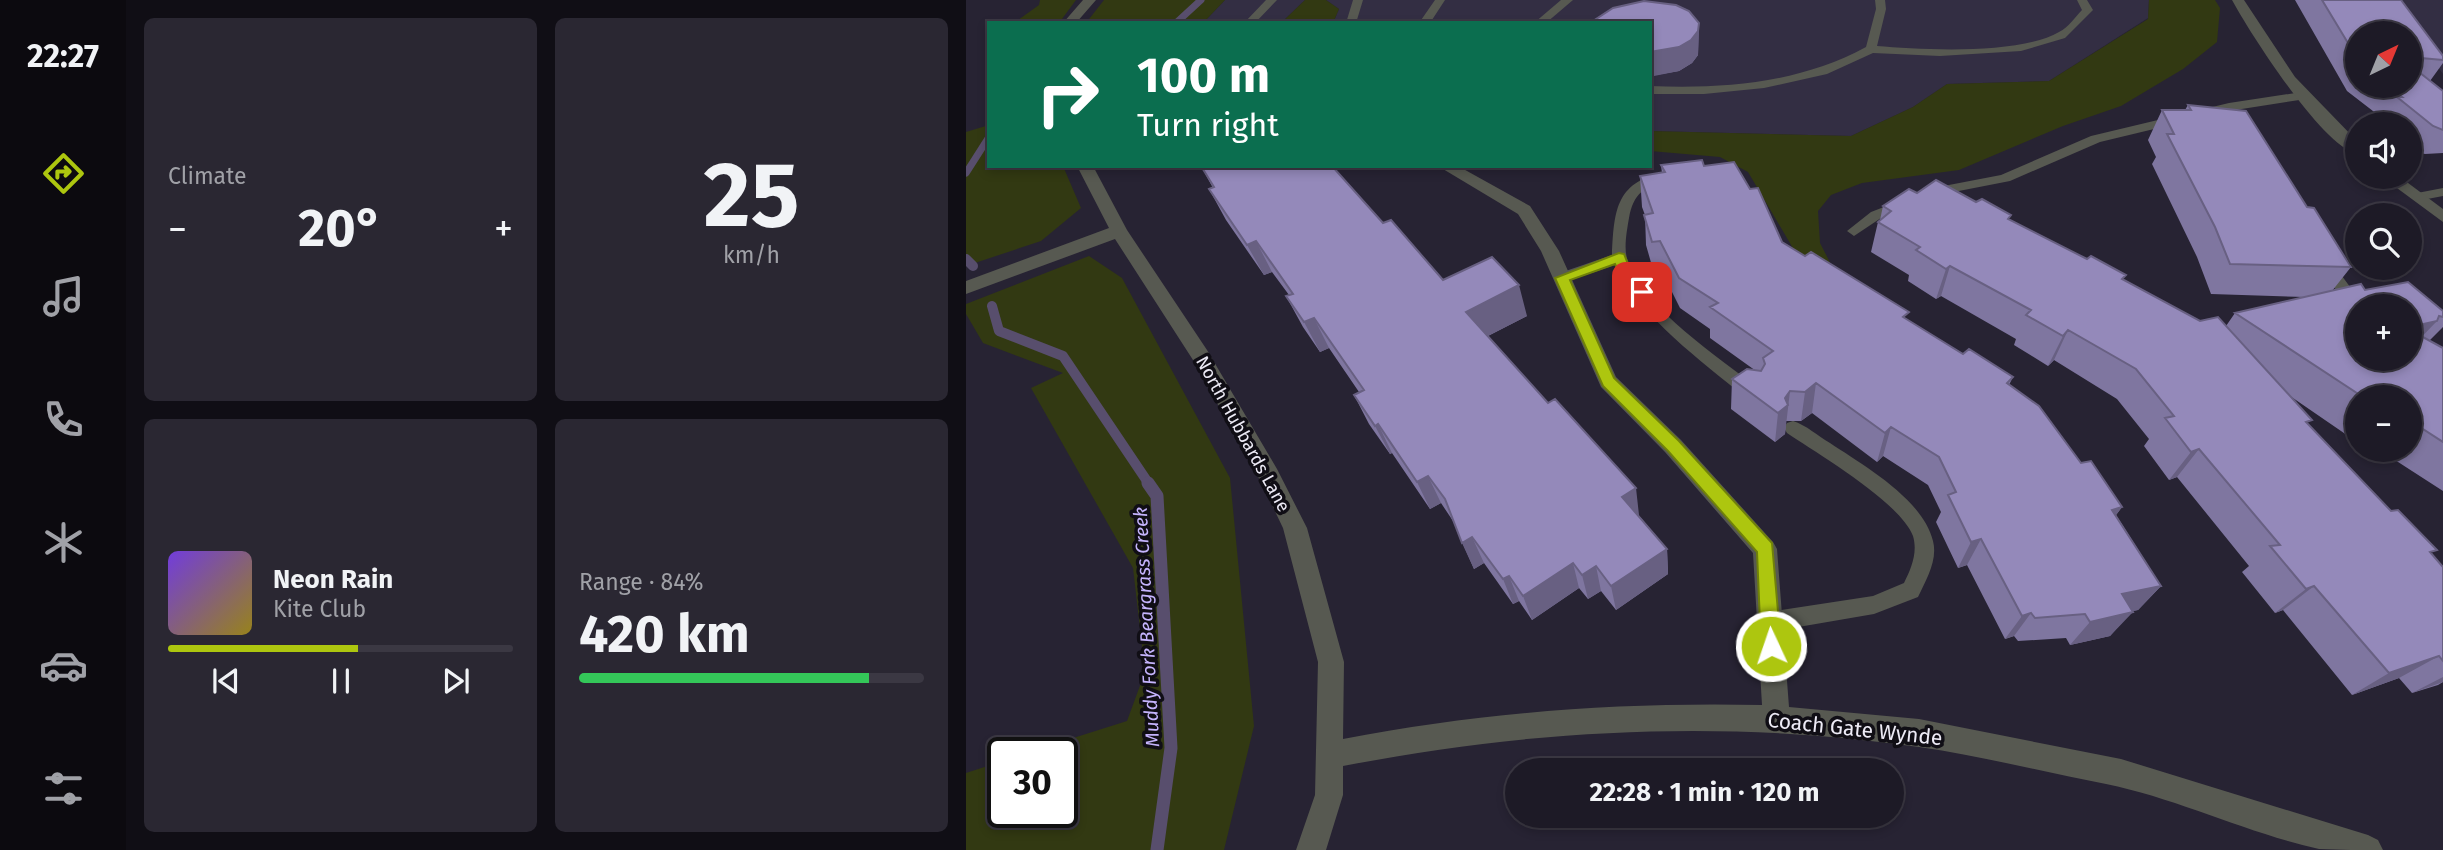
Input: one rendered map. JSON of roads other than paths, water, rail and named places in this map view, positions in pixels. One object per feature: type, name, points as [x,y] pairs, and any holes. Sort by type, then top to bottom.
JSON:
[{"type":"street","points":[[1071,21],[1090,0]]},
{"type":"street","points":[[2238,0],[2266,51],[2302,96],[2345,137]]},
{"type":"street","name":"North Hubbards Lane","points":[[1086,168],[1119,231],[1200,355],[1269,475],[1295,528],[1331,662],[1329,795],[1311,850]]},
{"type":"street","points":[[1450,168],[1524,210],[1562,278],[1608,382],[1674,446],[1765,549],[1776,719]]},
{"type":"street","points":[[2406,189],[2443,217]]},
{"type":"street","points":[[966,288],[1119,231]]},
{"type":"street","name":"Coach Gate Wynde","points":[[1330,755],[1439,734],[1548,722],[1662,716],[1776,719],[1919,733],[2121,773],[2368,850]]},
{"type":"lane","points":[[1251,21],[1272,0]]},
{"type":"lane","points":[[1351,21],[1358,0]]},
{"type":"lane","points":[[1425,21],[1440,0]]},
{"type":"lane","points":[[1541,21],[1567,0]]},
{"type":"lane","points":[[1871,49],[1881,9],[1880,0]]},
{"type":"lane","points":[[1652,90],[1726,87],[1799,77],[1855,60],[1871,49],[1905,53],[2031,45],[2062,36],[2088,10],[2082,0]]},
{"type":"lane","points":[[1854,231],[1876,215],[1936,190],[2004,178],[2096,139],[2233,113],[2302,96]]},
{"type":"lane","points":[[1676,176],[1649,178],[1640,182],[1633,190],[1622,214],[1619,258],[1626,276],[1672,326],[1752,393]]},
{"type":"lane","points":[[2417,197],[2443,192]]},
{"type":"lane","points":[[2319,248],[2329,270],[2347,294]]},
{"type":"lane","points":[[1562,278],[1619,258]]},
{"type":"lane","points":[[1769,622],[1874,605],[1912,590],[1923,566],[1923,538],[1913,518],[1883,491],[1793,428]]},
{"type":"waterway","name":"Muddy Fork Beargrass Creek","points":[[1178,21],[1201,0]]},
{"type":"waterway","name":"Muddy Fork Beargrass Creek","points":[[966,173],[987,140]]},
{"type":"waterway","name":"Muddy Fork Beargrass Creek","points":[[966,259],[973,266]]},
{"type":"waterway","name":"Muddy Fork Beargrass Creek","points":[[992,306],[999,331],[1063,356],[1149,484]]},
{"type":"waterway","name":"Muddy Fork Beargrass Creek","points":[[1148,483],[1157,496],[1171,748],[1157,850]]}]
